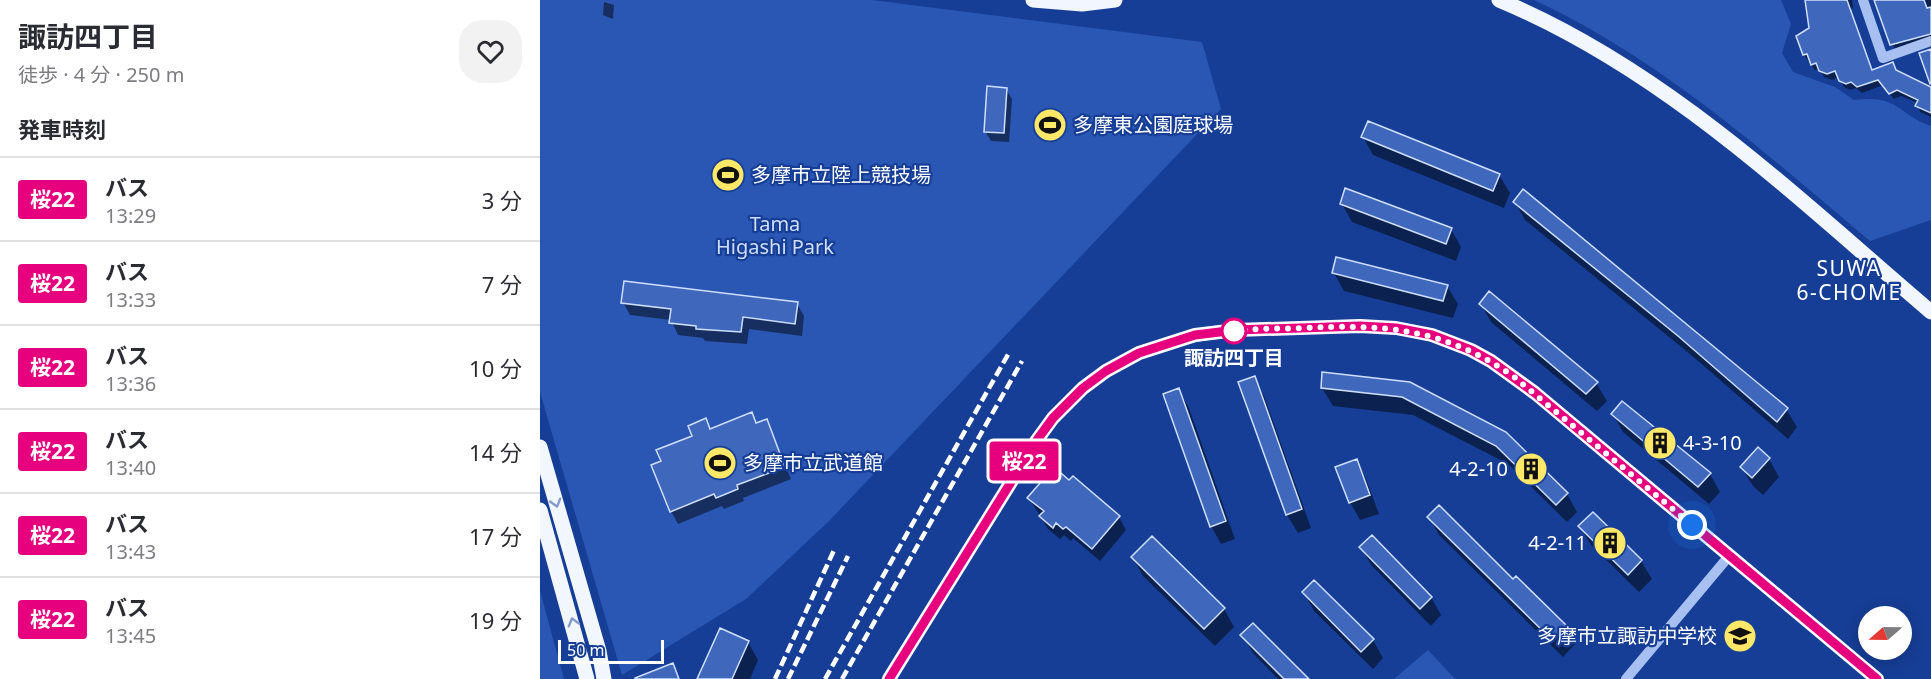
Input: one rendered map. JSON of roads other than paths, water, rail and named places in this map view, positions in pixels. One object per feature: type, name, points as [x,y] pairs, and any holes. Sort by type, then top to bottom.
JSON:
[{"type":"main road","points":[[1033,0],[1082,4],[1115,0]]},
{"type":"main road","points":[[1498,0],[1533,15],[1623,65],[1690,111],[1811,208],[1931,312]]},
{"type":"main road","points":[[540,447],[599,651],[604,679]]},
{"type":"main road","points":[[540,510],[582,655],[586,679]]},
{"type":"street","points":[[1863,0],[1883,58],[1931,41]]},
{"type":"street","points":[[889,679],[1037,440],[1053,418],[1083,388],[1106,371],[1139,353],[1195,335],[1360,326],[1396,328],[1450,341],[1491,361],[1520,382],[1877,679]]},
{"type":"street","points":[[1626,679],[1729,556]]},
{"type":"railway","points":[[825,679],[1010,351]]},
{"type":"railway","points":[[842,679],[1022,361]]},
{"type":"railway","points":[[775,679],[835,548]]},
{"type":"railway","points":[[788,679],[848,556]]},
{"type":"place","name":"多摩東公園庭球場","points":[[1050,125]]},
{"type":"place","name":"多摩市立陸上競技場","points":[[728,175]]},
{"type":"place","name":"諏訪四丁目","points":[[1234,331]]},
{"type":"place","name":"4-3-10","points":[[1660,443]]},
{"type":"place","name":"多摩市立武道館","points":[[720,463]]},
{"type":"place","name":"4-2-10","points":[[1531,469]]},
{"type":"place","name":"4-2-11","points":[[1610,543]]},
{"type":"place","name":"多摩市立諏訪中学校","points":[[1740,636]]},
{"type":"district","name":"SUWA 6-CHOME","points":[[1849,281]]},
{"type":"park label","name":"Tama Higashi Park","points":[[775,236]]}]
